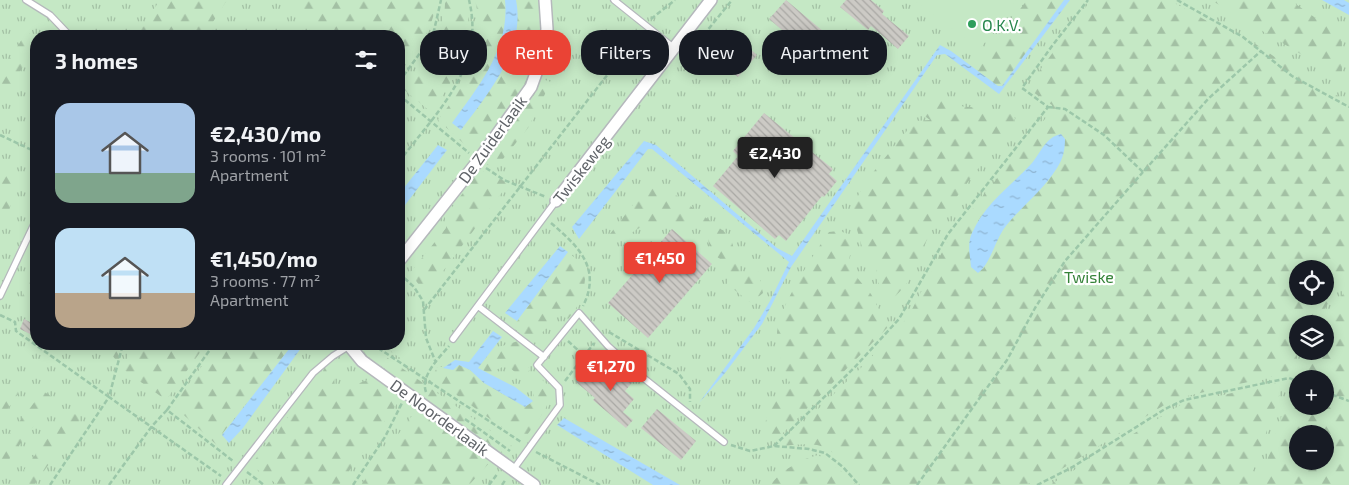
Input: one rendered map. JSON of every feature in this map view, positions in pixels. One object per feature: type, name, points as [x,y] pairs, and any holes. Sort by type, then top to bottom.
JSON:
[{"type":"street","name":"De Zuiderlaaik","points":[[405,253],[478,161],[531,86],[539,69],[544,51],[547,29],[545,0]]},
{"type":"street","name":"Twiskeweg","points":[[556,201],[710,0]]},
{"type":"street","name":"De Noorderlaaik","points":[[353,350],[362,361],[534,485]]},
{"type":"lane","points":[[26,0],[50,15],[64,30]]},
{"type":"lane","points":[[614,0],[674,48]]},
{"type":"lane","name":"Twiskeweg","points":[[453,339],[556,201]]},
{"type":"lane","points":[[0,296],[30,233]]},
{"type":"lane","points":[[478,306],[544,358]]},
{"type":"lane","points":[[513,470],[556,413],[561,398],[559,388],[538,365],[579,313],[599,336],[654,387],[724,442]]},
{"type":"lane","points":[[227,483],[313,373],[341,350]]},
{"type":"path","points":[[405,74],[433,35],[441,0]]},
{"type":"path","points":[[405,154],[447,100],[463,73],[471,50],[473,24],[469,0]]},
{"type":"path","points":[[424,310],[645,26],[675,0]]},
{"type":"path","points":[[707,30],[732,0]]},
{"type":"path","points":[[1088,0],[1022,88],[1048,107],[1064,109],[1104,135],[1143,172]]},
{"type":"path","points":[[1178,0],[1243,37],[1292,76],[1349,106]]},
{"type":"path","points":[[917,485],[1007,360],[1035,308],[1065,261],[1208,99],[1261,51]]},
{"type":"path","points":[[774,446],[854,368],[899,318],[948,234],[1048,107]]},
{"type":"path","points":[[0,135],[30,149]]},
{"type":"path","points":[[544,217],[570,240],[588,265],[591,279],[590,287],[579,313]]},
{"type":"path","points":[[405,278],[414,287],[423,301],[426,338],[436,363]]},
{"type":"path","points":[[0,315],[15,322],[16,331],[30,341]]},
{"type":"path","points":[[559,388],[585,357],[599,336],[604,332],[611,332],[679,374],[690,389],[691,406]]},
{"type":"path","points":[[561,335],[604,374]]},
{"type":"path","points":[[353,485],[385,437],[408,394],[418,386],[424,386],[426,377],[453,339]]},
{"type":"path","points":[[42,350],[152,426],[227,483]]},
{"type":"path","points":[[50,485],[108,397],[121,350]]},
{"type":"path","points":[[110,485],[210,350]]},
{"type":"path","points":[[382,350],[426,377],[529,448],[600,485]]},
{"type":"path","points":[[1037,485],[1071,468],[1151,417],[1184,400],[1289,378]]},
{"type":"path","points":[[1334,395],[1349,401]]},
{"type":"path","points":[[167,410],[264,485]]},
{"type":"path","points":[[724,442],[750,451],[774,446],[809,449],[825,453],[843,467],[859,485]]},
{"type":"green space","name":"Twiske","points":[[0,0],[1349,0],[1349,485],[0,485]]},
{"type":"green space","points":[[160,0],[227,0],[208,30],[140,30]]},
{"type":"green space","points":[[284,0],[436,0],[435,11],[428,30],[420,30],[420,45],[405,66],[405,30],[321,30]]},
{"type":"green space","points":[[445,0],[465,0],[468,30],[439,30]]},
{"type":"green space","points":[[475,0],[537,0],[538,30],[497,30],[497,75],[528,75],[525,86],[475,154],[438,120],[467,75],[487,75],[487,30],[478,30]]},
{"type":"green space","name":"O.K.V.","points":[[914,0],[1016,0],[980,49]]},
{"type":"green space","points":[[1027,0],[1066,0],[1002,86],[998,86],[975,68]]},
{"type":"green space","points":[[1091,0],[1169,0],[1245,42],[1248,39],[1311,81],[1349,102],[1349,267],[1334,293],[1334,260],[1289,260],[1289,305],[1327,305],[1321,315],[1289,315],[1289,360],[1295,360],[1287,373],[1174,399],[1060,470],[1025,485],[866,485],[852,467],[823,447],[808,444],[780,446],[865,364],[908,317],[950,237],[1053,109],[1052,105],[1027,88]],"holes":[[[1048,140],[1039,190],[1023,205],[1004,229],[993,247],[984,268],[977,273],[971,267],[971,235],[982,214],[999,193],[1033,162]]]},
{"type":"green space","points":[[1211,0],[1290,0],[1341,36],[1342,79]]},
{"type":"green space","points":[[27,32],[30,34],[30,56],[0,102],[0,72]]},
{"type":"green space","points":[[420,64],[420,75],[455,75],[431,112],[405,91],[405,86]]},
{"type":"green space","points":[[542,79],[551,82],[528,128],[495,169],[485,163],[532,99]]},
{"type":"green space","points":[[935,96],[957,106],[1006,110],[1015,118],[1005,133],[995,138],[989,154],[931,231],[906,285],[889,303],[876,278],[877,261],[865,257],[851,209],[866,181],[915,121],[930,120],[922,114],[929,99]]},
{"type":"green space","points":[[480,170],[509,183],[426,294],[410,273],[446,228],[445,217]]},
{"type":"green space","points":[[12,171],[20,177],[20,185],[0,228],[0,174]]},
{"type":"green space","points":[[656,180],[726,233],[732,242],[740,272],[758,271],[763,293],[751,303],[727,284],[731,266],[711,253],[707,234],[699,226],[673,222],[641,227],[608,247],[606,239],[650,183]]},
{"type":"green space","points":[[838,231],[846,233],[851,241],[848,267],[871,294],[888,327],[775,441],[765,423],[771,406],[790,383],[778,347],[777,335],[779,324],[797,282],[829,232]]},
{"type":"green space","points":[[568,252],[585,267],[584,289],[580,301],[568,319],[559,312],[532,345],[513,327]]},
{"type":"green space","points":[[30,279],[30,307],[19,303]]},
{"type":"green space","points":[[1349,284],[1349,485],[1258,485],[1289,394],[1289,415],[1334,415],[1334,370],[1300,370],[1304,360],[1334,360],[1334,315],[1330,315]]},
{"type":"green space","points":[[518,341],[528,350],[520,360],[530,369],[526,375],[516,373],[507,365],[489,373],[478,368],[493,349]]},
{"type":"green space","points":[[108,350],[122,350],[118,363]]},
{"type":"green space","points":[[129,350],[202,350],[166,400],[124,370]]},
{"type":"green space","points":[[214,350],[288,350],[222,434],[226,441],[220,448],[175,407],[175,403]]},
{"type":"green space","points":[[362,350],[376,350],[512,446],[502,453],[363,353]]},
{"type":"green space","points":[[388,350],[405,350],[409,352],[408,363]]},
{"type":"green space","points":[[459,364],[470,370],[484,383],[525,407],[533,401],[536,374],[553,390],[545,410],[522,442],[440,383],[434,373],[438,366],[453,370]]},
{"type":"green space","points":[[326,368],[334,374],[335,392],[376,377],[399,396],[399,401],[339,485],[278,485],[251,465]]},
{"type":"green space","points":[[8,383],[17,389],[18,394],[0,420],[0,389]]},
{"type":"green space","points":[[1278,383],[1282,384],[1282,387],[1248,485],[1050,485],[1182,404]]},
{"type":"green space","points":[[43,391],[52,397],[50,404],[0,471],[0,447]]},
{"type":"green space","points":[[69,409],[80,418],[79,422],[34,485],[13,485]]},
{"type":"green space","points":[[419,411],[491,461],[469,485],[361,485],[414,413]]},
{"type":"green space","points":[[818,455],[851,478],[856,485],[770,485],[782,472],[802,460]]},
{"type":"water","points":[[505,0],[516,0],[518,18],[516,30],[504,30]]},
{"type":"water","points":[[1064,0],[1070,0],[999,94],[945,54],[937,55],[791,267],[762,324],[725,373],[699,403],[754,328],[789,262],[652,149],[648,149],[579,239],[572,227],[644,141],[656,145],[777,248],[792,256],[940,45],[998,86],[1002,86]]},
{"type":"water","points":[[1322,0],[1344,0],[1349,3],[1349,15]]},
{"type":"water","points":[[497,52],[497,75],[499,75],[461,130],[452,123],[485,75],[487,75]]},
{"type":"water","points":[[1061,134],[1065,139],[1065,143],[1059,165],[1051,177],[1003,230],[989,259],[978,273],[971,267],[969,250],[970,237],[977,222],[999,195],[1032,163],[1051,138]]},
{"type":"water","points":[[438,145],[447,150],[405,205],[405,186]]},
{"type":"water","points":[[560,246],[568,252],[517,321],[505,313]]},
{"type":"water","points":[[493,331],[502,337],[478,368],[515,387],[533,401],[525,407],[484,383],[470,370],[459,365],[453,370],[443,368],[455,360],[469,362]]},
{"type":"water","points":[[288,350],[300,350],[243,428],[229,443],[222,435]]},
{"type":"water","points":[[564,418],[680,485],[653,485],[557,425]]},
{"type":"building","points":[[786,0],[822,30],[782,30],[769,19]]},
{"type":"building","points":[[846,0],[871,0],[884,11],[882,14],[909,36],[898,49],[887,40],[887,30],[876,30],[871,26],[868,30],[840,7]]},
{"type":"building","points":[[752,51],[757,55],[752,61]]},
{"type":"building","points":[[764,113],[833,169],[829,174],[837,181],[824,197],[822,196],[786,241],[779,235],[775,239],[713,186],[738,156],[733,151]]},
{"type":"building","points":[[672,229],[712,264],[648,338],[608,303]]},
{"type":"building","points":[[24,319],[30,322],[30,334],[20,329]]},
{"type":"building","points":[[618,363],[636,378],[625,391],[634,399],[623,412],[633,420],[626,428],[593,400],[595,398],[576,382],[588,368],[603,381]]},
{"type":"building","points":[[657,409],[696,441],[681,460],[641,428]]},
{"type":"place","name":"O.K.V.","points":[[972,24]]}]
